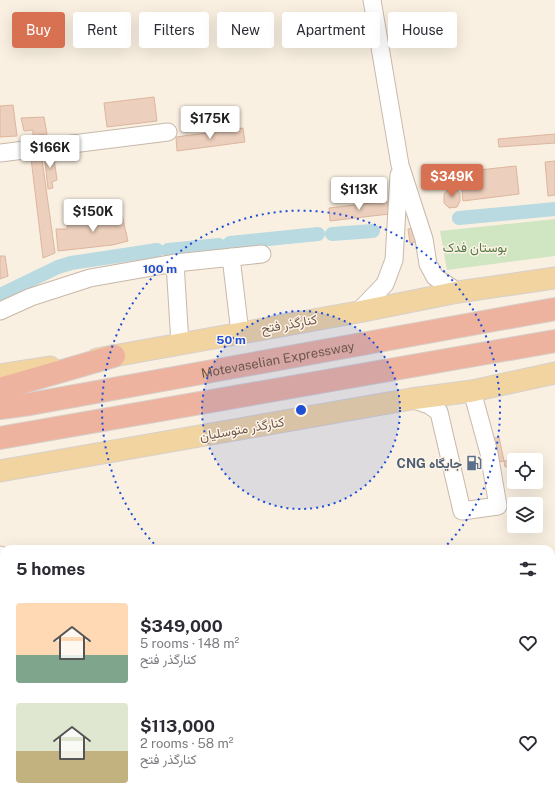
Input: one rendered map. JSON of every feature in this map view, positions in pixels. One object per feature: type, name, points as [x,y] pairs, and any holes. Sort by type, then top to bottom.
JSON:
[{"type":"highway","name":"Motevaselian Expressway","points":[[0,408],[38,403],[555,309]]},
{"type":"highway","points":[[0,438],[555,341]]},
{"type":"highway","points":[[0,389],[114,356]]},
{"type":"main road","name":"کنارگذر فتح","points":[[0,375],[358,312],[458,292],[555,278]]},
{"type":"main road","name":"کنارگذر متوسلیان","points":[[0,471],[411,399],[472,391],[555,373]]},
{"type":"street","points":[[372,0],[400,165],[424,239],[428,264],[435,277],[458,292]]},
{"type":"street","points":[[0,153],[168,132]]},
{"type":"street","points":[[358,312],[385,284],[394,260],[400,165]]},
{"type":"street","points":[[0,311],[31,297],[90,278],[175,263],[262,254]]},
{"type":"street","points":[[231,257],[240,333]]},
{"type":"street","points":[[175,263],[180,344]]},
{"type":"street","points":[[411,399],[429,405],[439,412],[462,511],[498,506],[489,454],[472,391]]},
{"type":"green space","name":"بوستان فدک","points":[[555,219],[555,256],[447,270],[440,231]]},
{"type":"building","points":[[154,97],[157,121],[107,127],[104,103]]},
{"type":"building","points":[[13,105],[17,136],[0,137],[0,106]]},
{"type":"building","points":[[44,117],[47,134],[33,136],[33,130],[24,131],[21,118]]},
{"type":"building","points":[[243,128],[245,142],[177,151],[176,137]]},
{"type":"building","points":[[555,134],[555,143],[499,147],[498,139]]},
{"type":"building","points":[[53,151],[57,180],[52,182],[53,188],[48,189],[44,152]]},
{"type":"building","points":[[41,152],[55,253],[43,258],[31,158]]},
{"type":"building","points":[[555,161],[555,195],[548,196],[545,162]]},
{"type":"building","points":[[516,166],[519,194],[463,201],[460,172]]},
{"type":"building","points":[[449,188],[456,188],[460,194],[460,201],[457,207],[449,208],[444,203],[444,194]]},
{"type":"building","points":[[387,201],[389,214],[330,221],[329,208]]},
{"type":"building","points":[[121,211],[128,241],[112,245],[58,251],[56,229],[67,229],[68,222],[107,218],[109,214]]},
{"type":"building","points":[[416,228],[418,242],[410,243],[408,229]]},
{"type":"building","points":[[0,256],[5,256],[8,276],[0,279]]},
{"type":"building","points":[[499,437],[504,461],[494,463],[489,439]]},
{"type":"building","points":[[504,461],[507,461],[507,467],[505,467]]},
{"type":"waterway","points":[[459,218],[555,209]]},
{"type":"waterway","points":[[332,234],[373,231]]},
{"type":"waterway","points":[[230,243],[318,234]]},
{"type":"waterway","points":[[168,250],[219,245]]},
{"type":"waterway","points":[[0,295],[58,267],[71,263],[157,250]]},
{"type":"place","name":"CNG جایگاه","points":[[474,463]]}]
